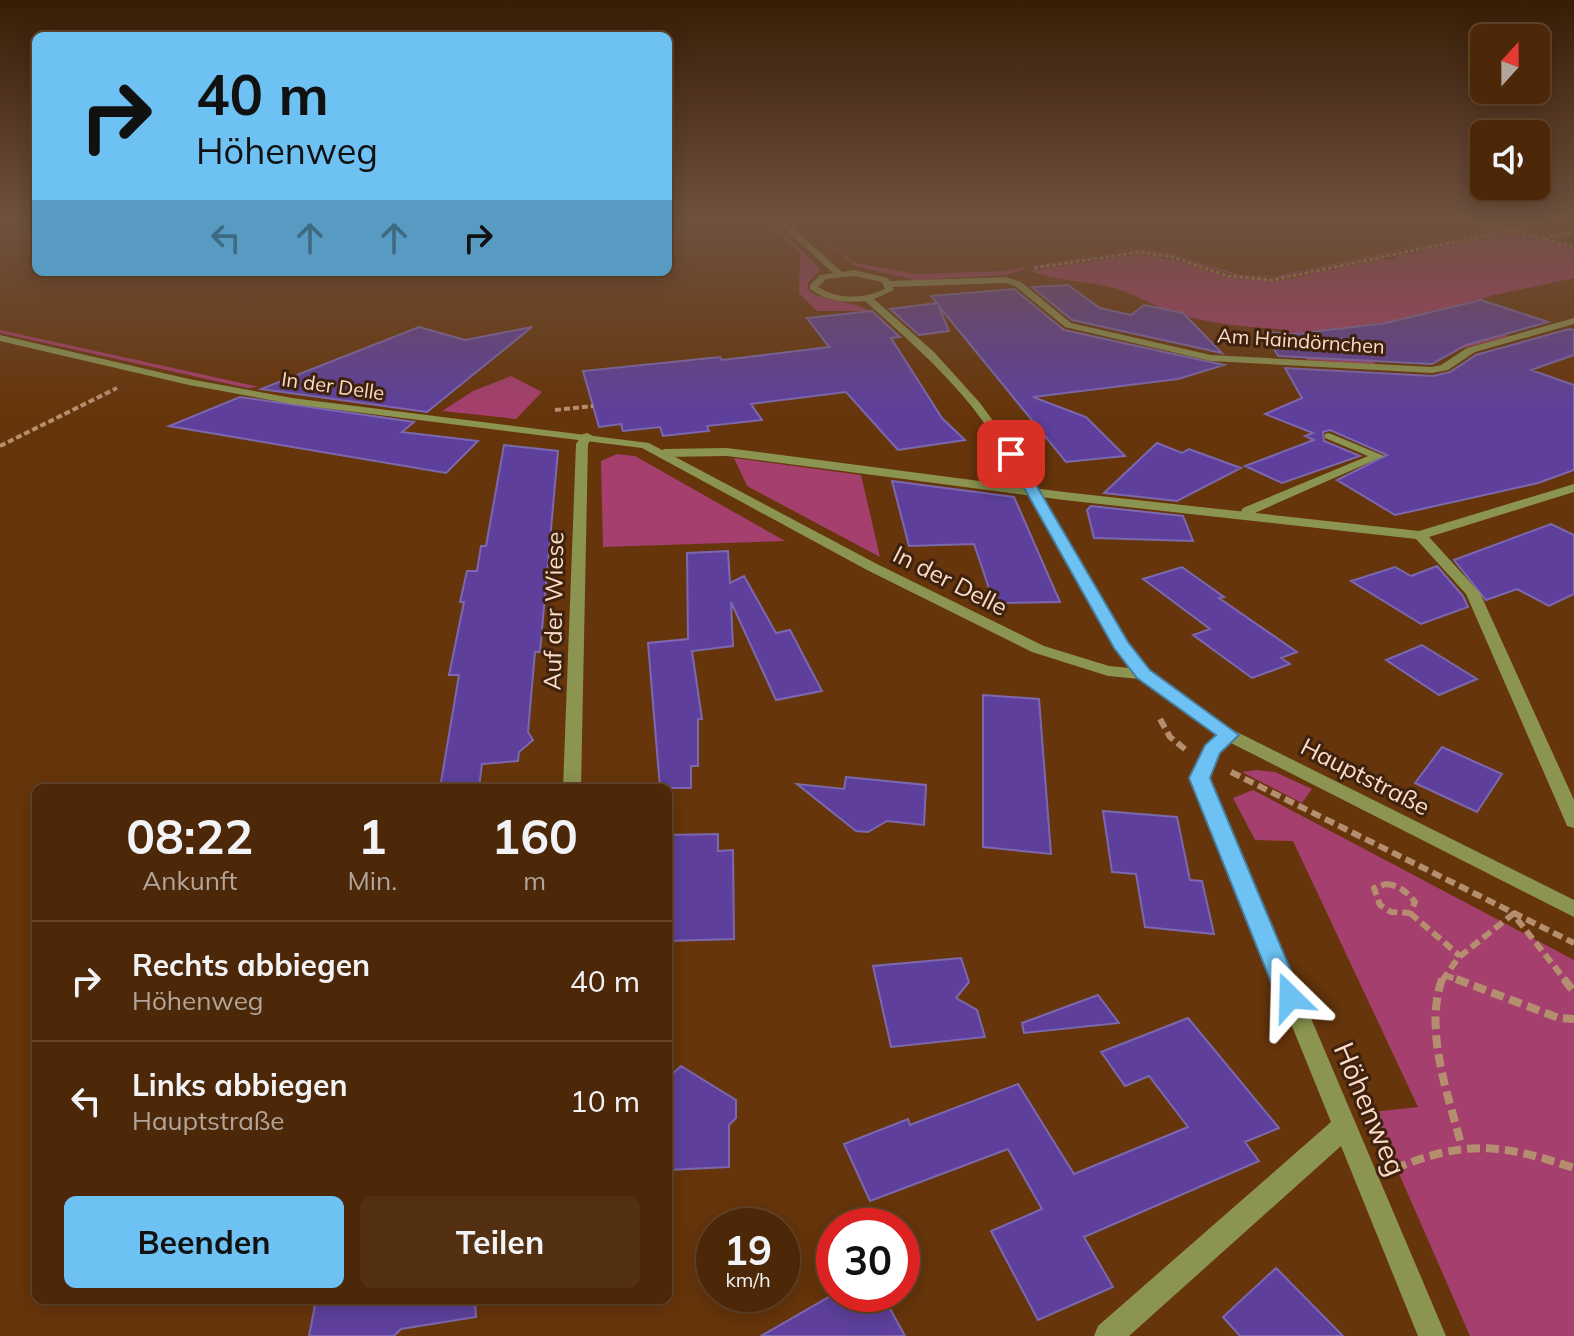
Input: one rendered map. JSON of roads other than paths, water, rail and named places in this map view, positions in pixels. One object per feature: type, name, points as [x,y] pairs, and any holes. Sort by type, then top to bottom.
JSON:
[{"type":"street","points":[[816,284],[813,287],[825,295],[867,298],[885,293],[890,284]]},
{"type":"street","name":"Am Haindörnchen","points":[[1018,284],[1068,325],[1238,361],[1432,370],[1444,368],[1471,350],[1574,321]]},
{"type":"street","points":[[867,298],[930,354],[976,405],[1035,492],[1120,644],[1143,674]]},
{"type":"street","name":"In der Delle","points":[[0,338],[292,401],[628,441],[664,453],[872,567],[1026,643],[1085,666],[1143,674]]},
{"type":"street","name":"Auf der Wiese","points":[[572,784],[582,444],[587,436]]},
{"type":"street","points":[[1249,516],[1248,511],[1378,456],[1329,436]]},
{"type":"street","name":"In der Delle","points":[[664,453],[727,452],[1035,492]]},
{"type":"street","points":[[1035,492],[1420,535],[1574,488]]},
{"type":"street","points":[[1420,535],[1473,593],[1574,821]]},
{"type":"street","name":"Hauptstraße","points":[[1143,674],[1229,735],[1574,909]]},
{"type":"street","name":"Höhenweg","points":[[1229,735],[1206,759],[1200,778],[1432,1336]]},
{"type":"street","points":[[1108,1336],[1345,1126]]}]
